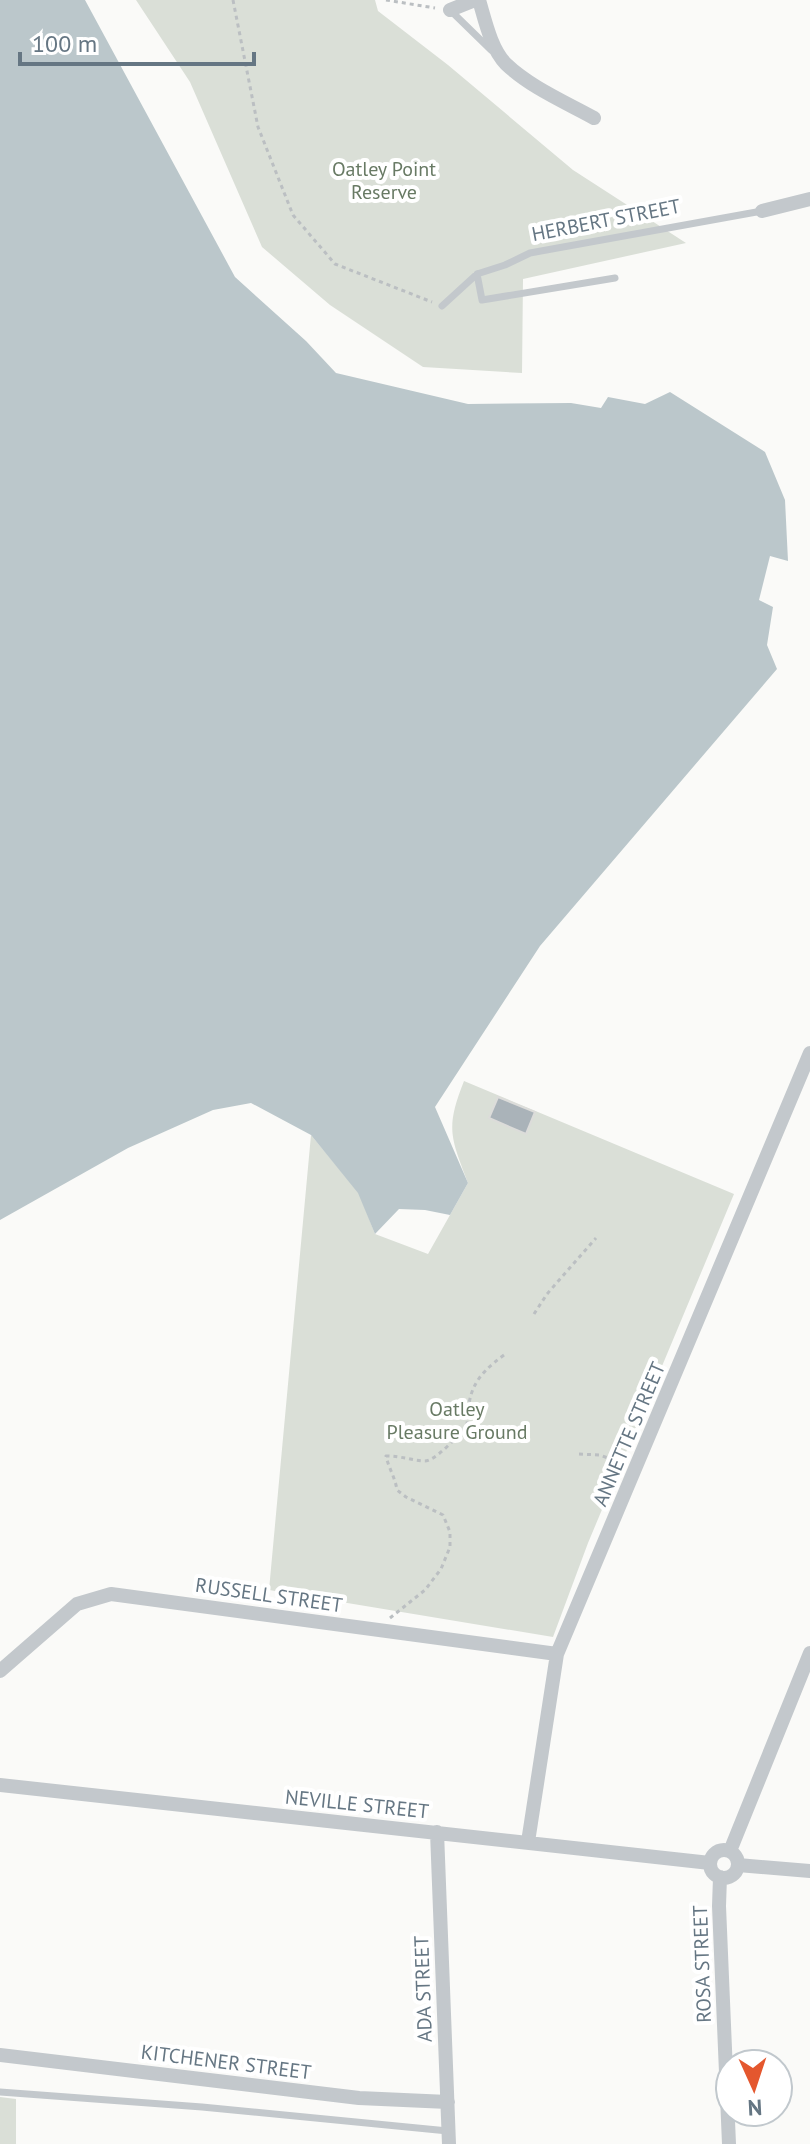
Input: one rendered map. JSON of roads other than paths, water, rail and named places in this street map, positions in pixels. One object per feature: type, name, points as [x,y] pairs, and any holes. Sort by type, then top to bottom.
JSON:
[{"type":"street","points":[[450,10],[477,0],[504,63],[594,118]]},
{"type":"street","name":"HERBERT STREET","points":[[762,211],[810,199]]},
{"type":"street","name":"ANNETTE STREET","points":[[528,1842],[557,1654],[810,1053]]},
{"type":"street","name":"RUSSELL STREET","points":[[0,1671],[77,1604],[111,1594],[557,1654]]},
{"type":"street","points":[[810,1653],[734,1858],[732,1875],[720,1877],[712,1872],[710,1863],[717,1852],[734,1858],[810,1871]]},
{"type":"street","name":"NEVILLE STREET","points":[[0,1785],[710,1863]]},
{"type":"street","name":"ADA STREET","points":[[437,1832],[449,2138]]},
{"type":"street","name":"ROSA STREET","points":[[720,1877],[729,2144]]},
{"type":"street","name":"KITCHENER STREET","points":[[0,2055],[343,2097],[448,2102]]},
{"type":"lane","points":[[450,10],[504,63]]},
{"type":"lane","name":"HERBERT STREET","points":[[477,274],[530,253],[762,211]]},
{"type":"lane","points":[[477,274],[482,300],[615,278]]},
{"type":"lane","points":[[442,306],[477,274]]},
{"type":"lane","points":[[0,2092],[216,2108],[449,2138]]},
{"type":"park label","name":"Oatley Point Reserve","points":[[384,180]]},
{"type":"park label","name":"Oatley Pleasure Ground","points":[[457,1420]]}]
